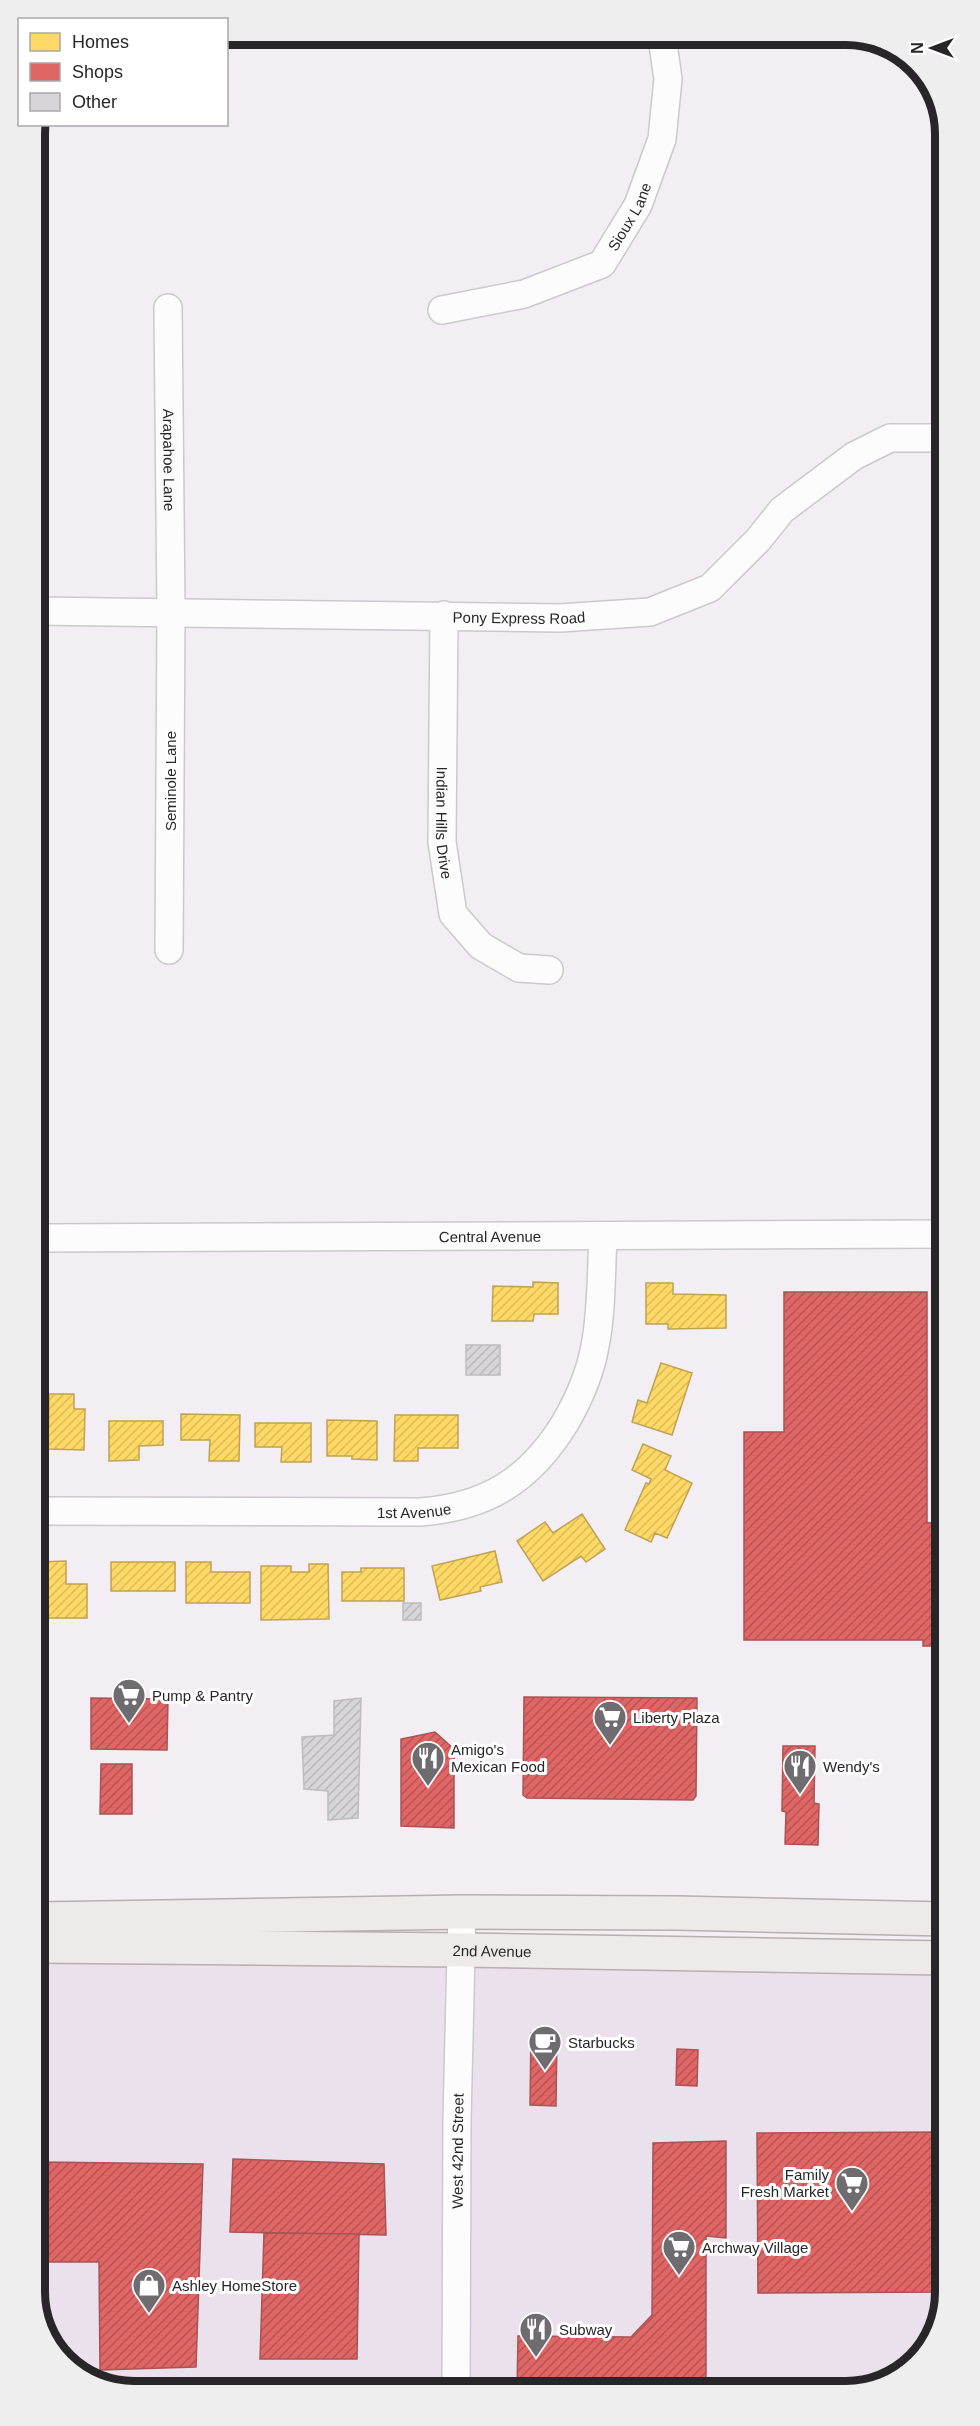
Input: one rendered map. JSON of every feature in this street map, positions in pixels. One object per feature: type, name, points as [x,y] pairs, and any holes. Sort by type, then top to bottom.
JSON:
[{"type":"main road","points":[[45,1919],[462,1912],[677,1913],[935,1919]]},
{"type":"main road","name":"2nd Avenue","points":[[45,1946],[935,1958]]},
{"type":"street","name":"Sioux Lane","points":[[442,310],[524,294],[602,264],[638,205],[662,139],[668,79],[663,45]]},
{"type":"street","name":"Arapahoe Lane","points":[[168,308],[171,611]]},
{"type":"street","name":"Pony Express Road","points":[[45,611],[560,618],[650,612],[710,588],[758,540],[782,510],[854,456],[890,438],[935,438]]},
{"type":"street","name":"Seminole Lane","points":[[169,950],[171,611]]},
{"type":"street","name":"Indian Hills Drive","points":[[444,615],[442,842],[453,914],[481,946],[490,952],[519,968],[549,970]]},
{"type":"street","name":"Central Avenue","points":[[45,1238],[935,1234]]},
{"type":"street","name":"1st Avenue","points":[[45,1511],[420,1512],[461,1506],[504,1487],[540,1460],[580,1395],[591,1364],[597,1337],[603,1237]]},
{"type":"street","name":"West 42nd Street","points":[[456,2381],[457,2120],[462,1912]]},
{"type":"shaded area","points":[[45,1962],[935,1965],[935,2292],[933,2309],[926,2331],[917,2346],[900,2363],[875,2376],[846,2381],[128,2381],[100,2374],[80,2363],[63,2346],[50,2321],[46,2304]]},
{"type":"building: Homes","points":[[533,1282],[558,1283],[558,1314],[534,1314],[533,1321],[492,1321],[493,1286],[533,1287]]},
{"type":"building: Homes","points":[[646,1283],[673,1283],[673,1294],[726,1295],[726,1328],[668,1329],[668,1324],[646,1324]]},
{"type":"building: Homes","points":[[661,1363],[692,1373],[672,1435],[632,1422],[638,1400],[647,1403]]},
{"type":"building: Homes","points":[[49,1394],[74,1394],[74,1409],[85,1409],[84,1450],[48,1449]]},
{"type":"building: Homes","points":[[181,1414],[240,1415],[239,1461],[209,1461],[210,1440],[181,1440]]},
{"type":"building: Homes","points":[[395,1415],[458,1415],[458,1448],[418,1448],[418,1461],[394,1461]]},
{"type":"building: Homes","points":[[327,1420],[377,1421],[377,1460],[352,1459],[352,1456],[327,1456]]},
{"type":"building: Homes","points":[[109,1421],[163,1421],[163,1445],[139,1446],[139,1460],[109,1461]]},
{"type":"building: Homes","points":[[255,1423],[311,1423],[311,1462],[281,1462],[282,1447],[255,1447]]},
{"type":"building: Homes","points":[[643,1444],[671,1456],[665,1470],[692,1483],[667,1538],[655,1533],[651,1542],[625,1530],[646,1483],[649,1484],[651,1479],[632,1470]]},
{"type":"building: Homes","points":[[582,1514],[605,1549],[586,1562],[581,1556],[543,1581],[517,1541],[545,1522],[553,1533]]},
{"type":"building: Homes","points":[[495,1551],[502,1582],[480,1587],[481,1591],[440,1600],[432,1566]]},
{"type":"building: Homes","points":[[66,1561],[66,1584],[87,1584],[87,1618],[45,1618],[45,1562]]},
{"type":"building: Homes","points":[[111,1562],[175,1562],[175,1591],[111,1591]]},
{"type":"building: Homes","points":[[186,1562],[211,1562],[211,1572],[250,1572],[250,1603],[186,1603]]},
{"type":"building: Homes","points":[[309,1564],[328,1564],[329,1619],[261,1620],[261,1566],[291,1566],[291,1572],[309,1572]]},
{"type":"building: Homes","points":[[361,1568],[404,1568],[404,1601],[342,1601],[342,1572],[361,1572]]},
{"type":"building: Shops","points":[[784,1292],[927,1292],[927,1523],[935,1522],[934,1646],[923,1646],[923,1640],[744,1640],[744,1432],[784,1432]]},
{"type":"building: Shops","name":"Liberty Plaza","points":[[524,1697],[697,1698],[696,1796],[693,1800],[527,1798],[523,1795]]},
{"type":"building: Shops","name":"Pump & Pantry","points":[[91,1698],[168,1699],[167,1750],[91,1749]]},
{"type":"building: Shops","name":"Amigo's Mexican Food","points":[[435,1732],[454,1749],[454,1828],[401,1826],[401,1739]]},
{"type":"building: Shops","points":[[783,1746],[815,1746],[814,1803],[819,1804],[818,1845],[785,1844],[786,1812],[782,1811]]},
{"type":"building: Shops","points":[[101,1764],[132,1764],[132,1814],[100,1814]]},
{"type":"building: Shops","points":[[531,2033],[557,2033],[556,2106],[530,2105]]},
{"type":"building: Shops","points":[[677,2049],[698,2050],[697,2086],[676,2085]]},
{"type":"building: Shops","name":"Family Fresh Market","points":[[935,2132],[935,2292],[758,2293],[757,2133]]},
{"type":"building: Shops","name":"Archway Village","points":[[726,2141],[726,2238],[706,2236],[706,2381],[517,2381],[518,2336],[631,2337],[652,2315],[653,2143]]},
{"type":"building: Shops","points":[[233,2159],[384,2164],[386,2235],[230,2232]]},
{"type":"building: Shops","name":"Ashley HomeStore","points":[[45,2162],[203,2164],[196,2367],[100,2370],[99,2262],[45,2262]]},
{"type":"building: Shops","points":[[264,2233],[359,2234],[357,2359],[260,2359]]},
{"type":"building: Other","points":[[466,1345],[500,1345],[500,1375],[466,1375]]},
{"type":"building: Other","points":[[403,1603],[421,1603],[421,1620],[403,1620]]},
{"type":"building: Other","points":[[361,1698],[358,1818],[328,1820],[328,1791],[304,1789],[302,1737],[334,1735],[334,1701]]},
{"type":"place","name":"Pump & Pantry","points":[[129,1724]]},
{"type":"place","name":"Liberty Plaza","points":[[610,1746]]},
{"type":"place","name":"Amigo's Mexican Food","points":[[428,1787]]},
{"type":"place","name":"Wendy's","points":[[800,1795]]},
{"type":"place","name":"Starbucks","points":[[545,2071]]},
{"type":"place","name":"Family Fresh Market","points":[[852,2212]]},
{"type":"place","name":"Archway Village","points":[[679,2276]]},
{"type":"place","name":"Ashley HomeStore","points":[[149,2314]]},
{"type":"place","name":"Subway","points":[[536,2358]]}]
